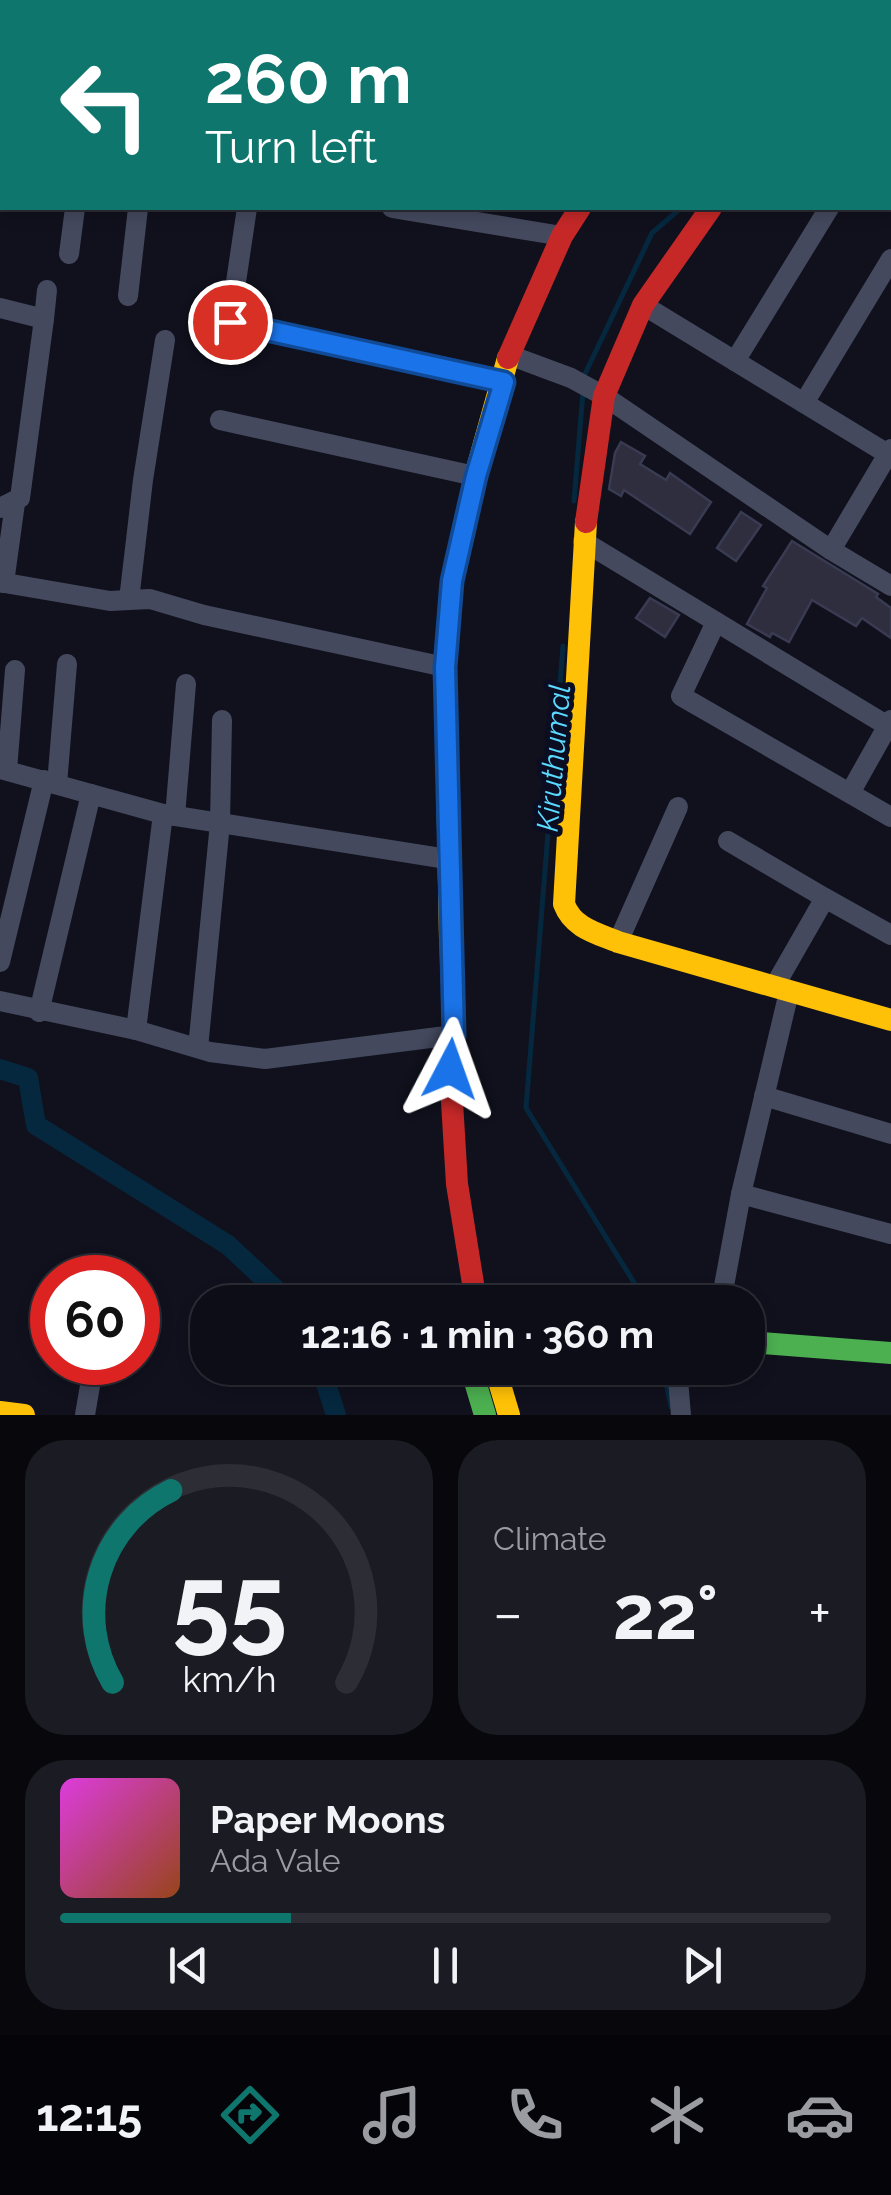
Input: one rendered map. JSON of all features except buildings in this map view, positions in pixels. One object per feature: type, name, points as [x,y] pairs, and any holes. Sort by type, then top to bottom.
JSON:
[{"type":"main road","points":[[456,1285],[442,1177],[441,1134],[454,1035],[445,667],[452,581],[509,355],[562,236],[579,210]]},
{"type":"main road","points":[[710,210],[643,305],[598,393],[584,541],[564,904],[576,924],[618,942],[891,1020]]},
{"type":"main road","points":[[450,1069],[457,1184],[473,1285]]},
{"type":"main road","points":[[765,1343],[891,1353]]},
{"type":"main road","points":[[476,1385],[485,1415]]},
{"type":"main road","points":[[500,1385],[510,1415]]},
{"type":"main road","points":[[0,1412],[24,1415]]},
{"type":"street","points":[[68,254],[75,210]]},
{"type":"street","points":[[128,296],[138,210]]},
{"type":"street","points":[[247,210],[230,322],[504,382]]},
{"type":"street","points":[[404,210],[562,236]]},
{"type":"street","points":[[734,361],[828,210]]},
{"type":"street","points":[[804,403],[891,259]]},
{"type":"street","points":[[47,290],[23,485],[8,506],[2,583],[110,601],[150,599],[204,615],[445,667]]},
{"type":"street","points":[[643,305],[890,453],[831,550]]},
{"type":"street","points":[[0,308],[44,319]]},
{"type":"street","points":[[129,600],[165,340]]},
{"type":"street","points":[[509,355],[571,378],[598,393],[891,586]]},
{"type":"street","points":[[220,420],[476,476]]},
{"type":"street","points":[[584,541],[890,724],[850,793]]},
{"type":"street","points":[[716,622],[680,696],[891,816]]},
{"type":"street","points":[[0,962],[51,782],[67,664]]},
{"type":"street","points":[[15,670],[3,769],[169,815],[447,859]]},
{"type":"street","points":[[136,1030],[186,684]]},
{"type":"street","points":[[198,1048],[220,823],[222,720]]},
{"type":"street","points":[[39,1012],[92,794]]},
{"type":"street","points":[[618,942],[678,807]]},
{"type":"street","points":[[728,841],[891,935]]},
{"type":"street","points":[[724,1285],[764,1096],[781,989],[825,898]]},
{"type":"street","points":[[0,1001],[136,1030],[198,1048],[266,1059],[454,1035]]},
{"type":"street","points":[[764,1096],[891,1134]]},
{"type":"street","points":[[741,1194],[891,1234]]},
{"type":"street","points":[[85,1415],[90,1385]]},
{"type":"street","points":[[507,1385],[525,1415]]},
{"type":"street","points":[[678,1385],[681,1415]]},
{"type":"waterway","name":"Kiruthumal","points":[[584,376],[652,233],[679,210]]},
{"type":"waterway","name":"Kiruthumal","points":[[574,501],[583,392]]},
{"type":"waterway","name":"Kiruthumal","points":[[563,646],[526,1108],[635,1285]]},
{"type":"waterway","points":[[0,1069],[28,1078],[36,1125],[228,1245],[271,1285]]},
{"type":"waterway","points":[[326,1385],[336,1415]]},
{"type":"waterway","name":"Kiruthumal","points":[[666,1385],[671,1407]]},
{"type":"traffic: fast","points":[[765,1343],[891,1353]]},
{"type":"traffic: fast","points":[[476,1385],[485,1415]]},
{"type":"traffic: slow","points":[[450,940],[445,667],[452,581],[475,476],[508,358]]},
{"type":"traffic: slow","points":[[586,522],[564,904],[568,912],[586,929],[618,942],[891,1020]]},
{"type":"traffic: slow","points":[[500,1385],[509,1415]]},
{"type":"traffic: slow","points":[[0,1412],[24,1415]]},
{"type":"traffic: jam","points":[[508,358],[562,236],[579,210]]},
{"type":"traffic: jam","points":[[586,522],[604,396],[643,305],[710,210]]},
{"type":"traffic: jam","points":[[450,940],[454,1035],[450,1069],[457,1184],[473,1285]]},
{"type":"route","points":[[230,322],[504,382],[476,476],[452,581],[445,667],[454,1035],[450,1069]]}]
